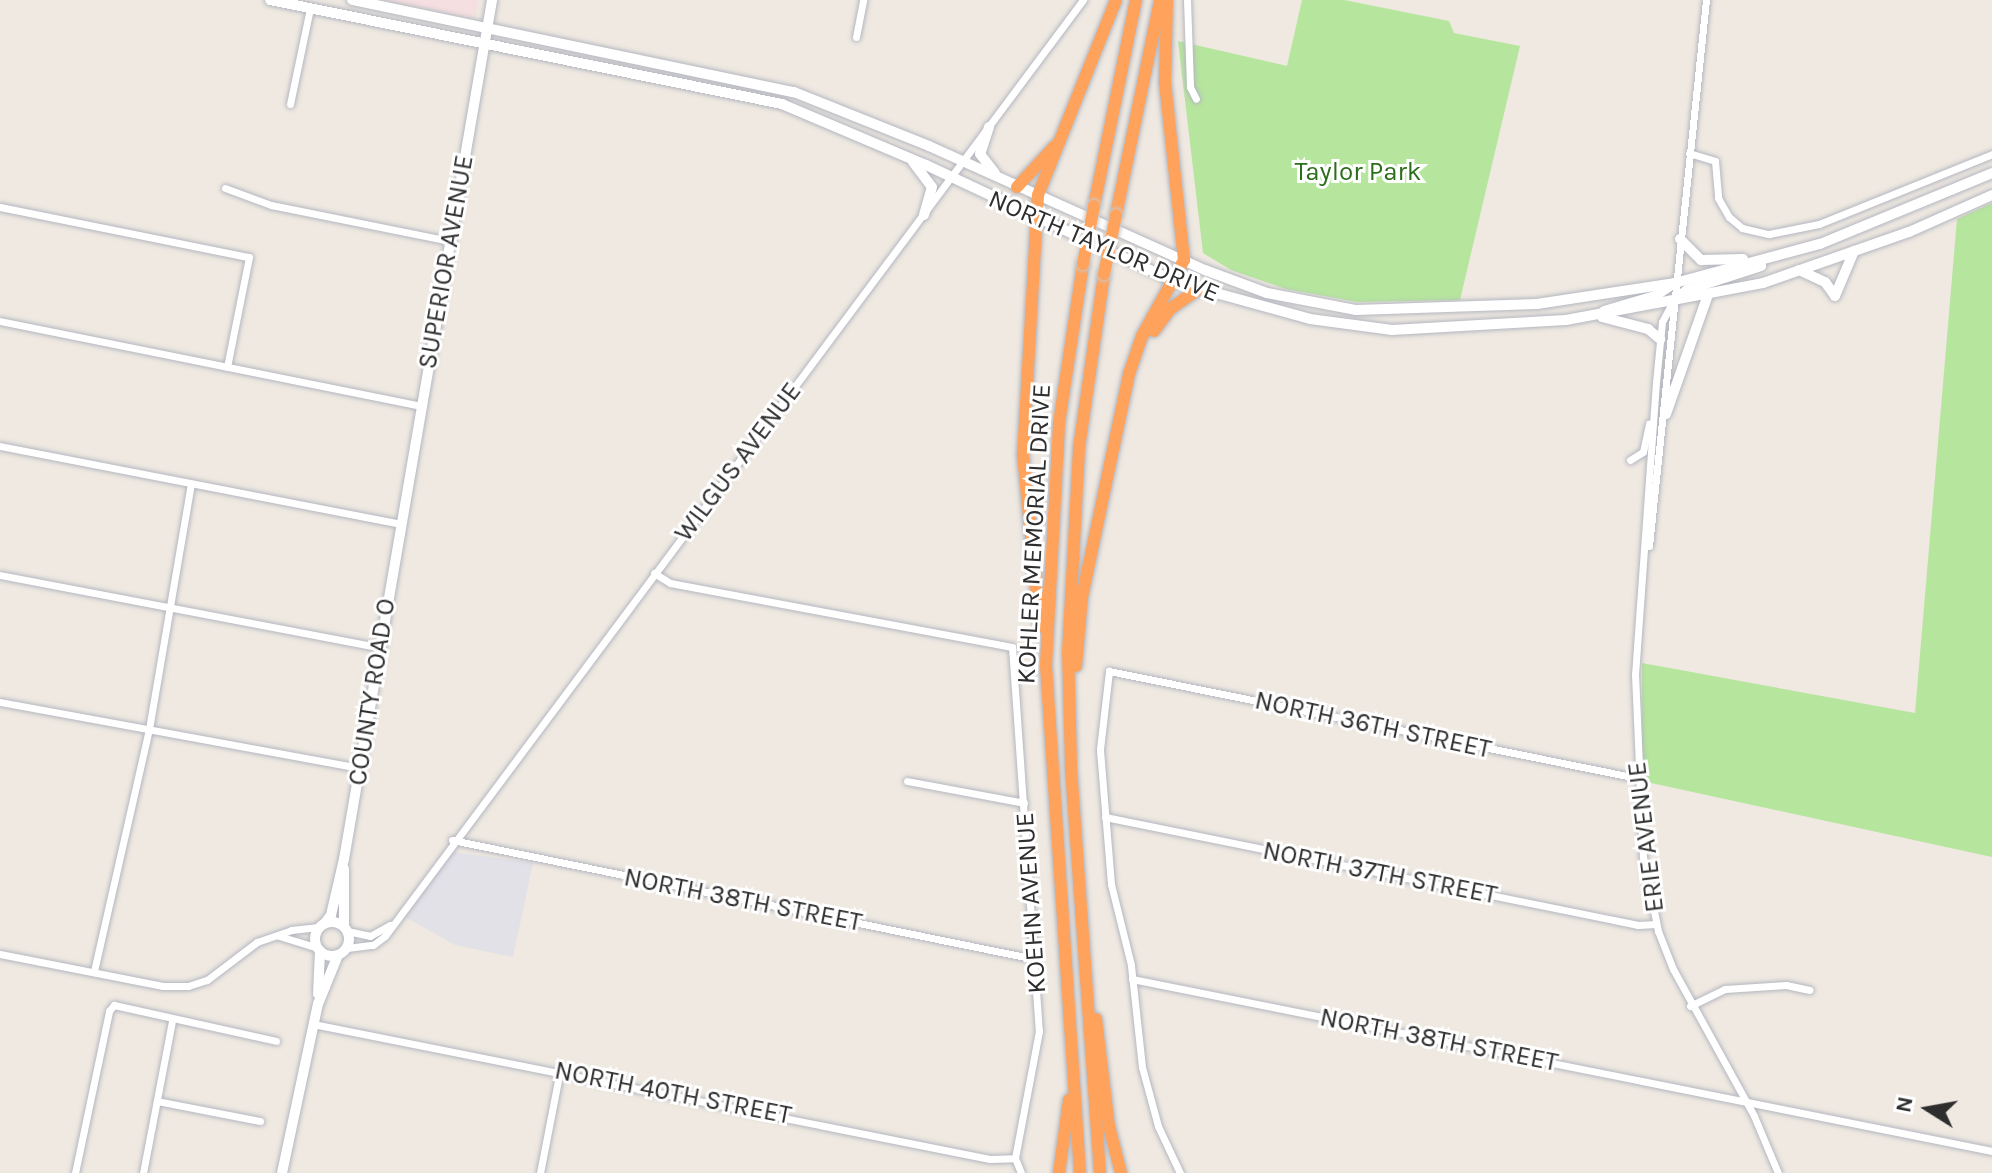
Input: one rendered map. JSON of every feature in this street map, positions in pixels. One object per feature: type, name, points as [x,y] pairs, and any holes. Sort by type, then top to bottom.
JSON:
[{"type":"highway","points":[[1046,665],[1023,455],[1038,195],[1116,0]]},
{"type":"highway","name":"KOHLER MEMORIAL DRIVE","points":[[1080,1173],[1046,665],[1059,423],[1083,264],[1136,0]]},
{"type":"highway","name":"KOHLER MEMORIAL DRIVE","points":[[1100,1173],[1070,745],[1073,517],[1104,274],[1160,0]]},
{"type":"highway","points":[[1070,745],[1081,606],[1113,443],[1138,347],[1176,282],[1184,260],[1165,83],[1167,0]]},
{"type":"highway","points":[[1011,184],[1060,141]]},
{"type":"highway","points":[[1113,443],[1150,337],[1170,309],[1197,290]]},
{"type":"highway","points":[[1085,952],[1109,1126],[1121,1173]]},
{"type":"highway","points":[[1059,1173],[1068,1108],[1067,996]]},
{"type":"main road","name":"NORTH TAYLOR DRIVE","points":[[270,0],[485,41],[782,104],[901,154],[1197,290],[1310,319],[1404,331],[1596,315],[1708,295],[1854,251],[1992,195]]},
{"type":"main road","name":"NORTH TAYLOR DRIVE","points":[[352,0],[754,80],[963,162],[1184,260],[1267,293],[1356,310],[1405,312],[1537,304],[1675,283],[1792,253],[1992,173]]},
{"type":"main road","name":"SUPERIOR AVENUE","points":[[400,524],[492,0]]},
{"type":"main road","points":[[989,127],[980,154],[1011,184]]},
{"type":"main road","points":[[901,154],[931,186],[924,215]]},
{"type":"main road","points":[[1680,239],[1699,259],[1714,263],[1792,253]]},
{"type":"main road","points":[[1799,270],[1825,282],[1835,296],[1854,251]]},
{"type":"main road","points":[[1672,303],[1687,290],[1792,253]]},
{"type":"main road","points":[[1596,315],[1623,302],[1655,296],[1675,283]]},
{"type":"main road","points":[[1666,414],[1708,295]]},
{"type":"main road","points":[[1596,315],[1636,325],[1660,339]]},
{"type":"main road","name":"COUNTY ROAD O","points":[[318,1004],[318,949],[322,925],[331,915],[344,859],[400,524]]},
{"type":"main road","name":"COUNTY ROAD O","points":[[343,951],[344,859]]},
{"type":"main road","points":[[322,925],[345,928]]},
{"type":"main road","points":[[282,1173],[318,1004],[343,951],[318,949]]},
{"type":"street","points":[[856,37],[863,0]]},
{"type":"street","name":"WILGUS AVENUE","points":[[343,951],[376,944],[1083,0]]},
{"type":"street","points":[[1187,0],[1190,87],[1196,99]]},
{"type":"street","name":"ERIE AVENUE","points":[[1645,568],[1666,414],[1675,319],[1672,303],[1706,0]]},
{"type":"street","points":[[290,104],[310,8]]},
{"type":"street","points":[[1689,153],[1715,161],[1718,198],[1729,217],[1742,228],[1769,234],[1803,229],[1878,203],[1992,154]]},
{"type":"street","points":[[225,188],[286,209],[450,241]]},
{"type":"street","points":[[0,207],[249,257],[227,367]]},
{"type":"street","name":"ERIE AVENUE","points":[[1672,303],[1665,312],[1660,339],[1635,674],[1637,778],[1643,857],[1656,924],[1690,1006],[1745,1100],[1778,1173]]},
{"type":"street","points":[[0,321],[421,406]]},
{"type":"street","points":[[1630,460],[1646,445],[1656,382]]},
{"type":"street","points":[[0,446],[400,524]]},
{"type":"street","points":[[94,971],[149,729],[191,484]]},
{"type":"street","name":"KOEHN AVENUE","points":[[654,573],[667,582],[1012,647],[1039,1031],[1015,1158]]},
{"type":"street","points":[[0,575],[379,647]]},
{"type":"street","name":"NORTH 36TH STREET","points":[[1105,817],[1101,723],[1109,671],[1637,778]]},
{"type":"street","points":[[0,702],[359,768]]},
{"type":"street","points":[[907,781],[1024,803]]},
{"type":"street","points":[[1105,817],[1111,884],[1132,979],[1145,1080],[1180,1173]]},
{"type":"street","name":"NORTH 37TH STREET","points":[[1105,817],[1638,925],[1656,924]]},
{"type":"street","name":"NORTH 38TH STREET","points":[[452,840],[1035,959]]},
{"type":"street","points":[[345,928],[370,936],[392,923]]},
{"type":"street","points":[[0,954],[163,986],[188,986],[207,980],[257,942],[322,925]]},
{"type":"street","points":[[273,937],[294,937],[318,949]]},
{"type":"street","name":"NORTH 38TH STREET","points":[[1132,979],[1992,1151]]},
{"type":"street","points":[[1690,1006],[1725,989],[1786,985],[1809,990]]},
{"type":"street","points":[[75,1173],[109,1011],[120,1005],[153,1011],[172,1021],[276,1041]]},
{"type":"street","points":[[143,1173],[172,1021]]},
{"type":"street","name":"NORTH 40TH STREET","points":[[313,1024],[560,1070],[990,1159],[1015,1158]]},
{"type":"street","points":[[540,1173],[560,1070]]},
{"type":"street","points":[[157,1101],[260,1121]]},
{"type":"street","points":[[1015,1158],[1021,1173]]},
{"type":"shaded area","points":[[382,0],[479,0],[475,18]]},
{"type":"shaded area","points":[[453,852],[533,863],[513,957],[455,945],[405,917]]},
{"type":"green space","name":"Taylor Park","points":[[1302,0],[1344,0],[1449,21],[1454,33],[1520,46],[1460,300],[1357,302],[1286,289],[1231,270],[1203,253],[1178,41],[1287,66]]},
{"type":"green space","points":[[1992,203],[1992,857],[1642,781],[1642,663],[1915,713],[1957,219]]}]
